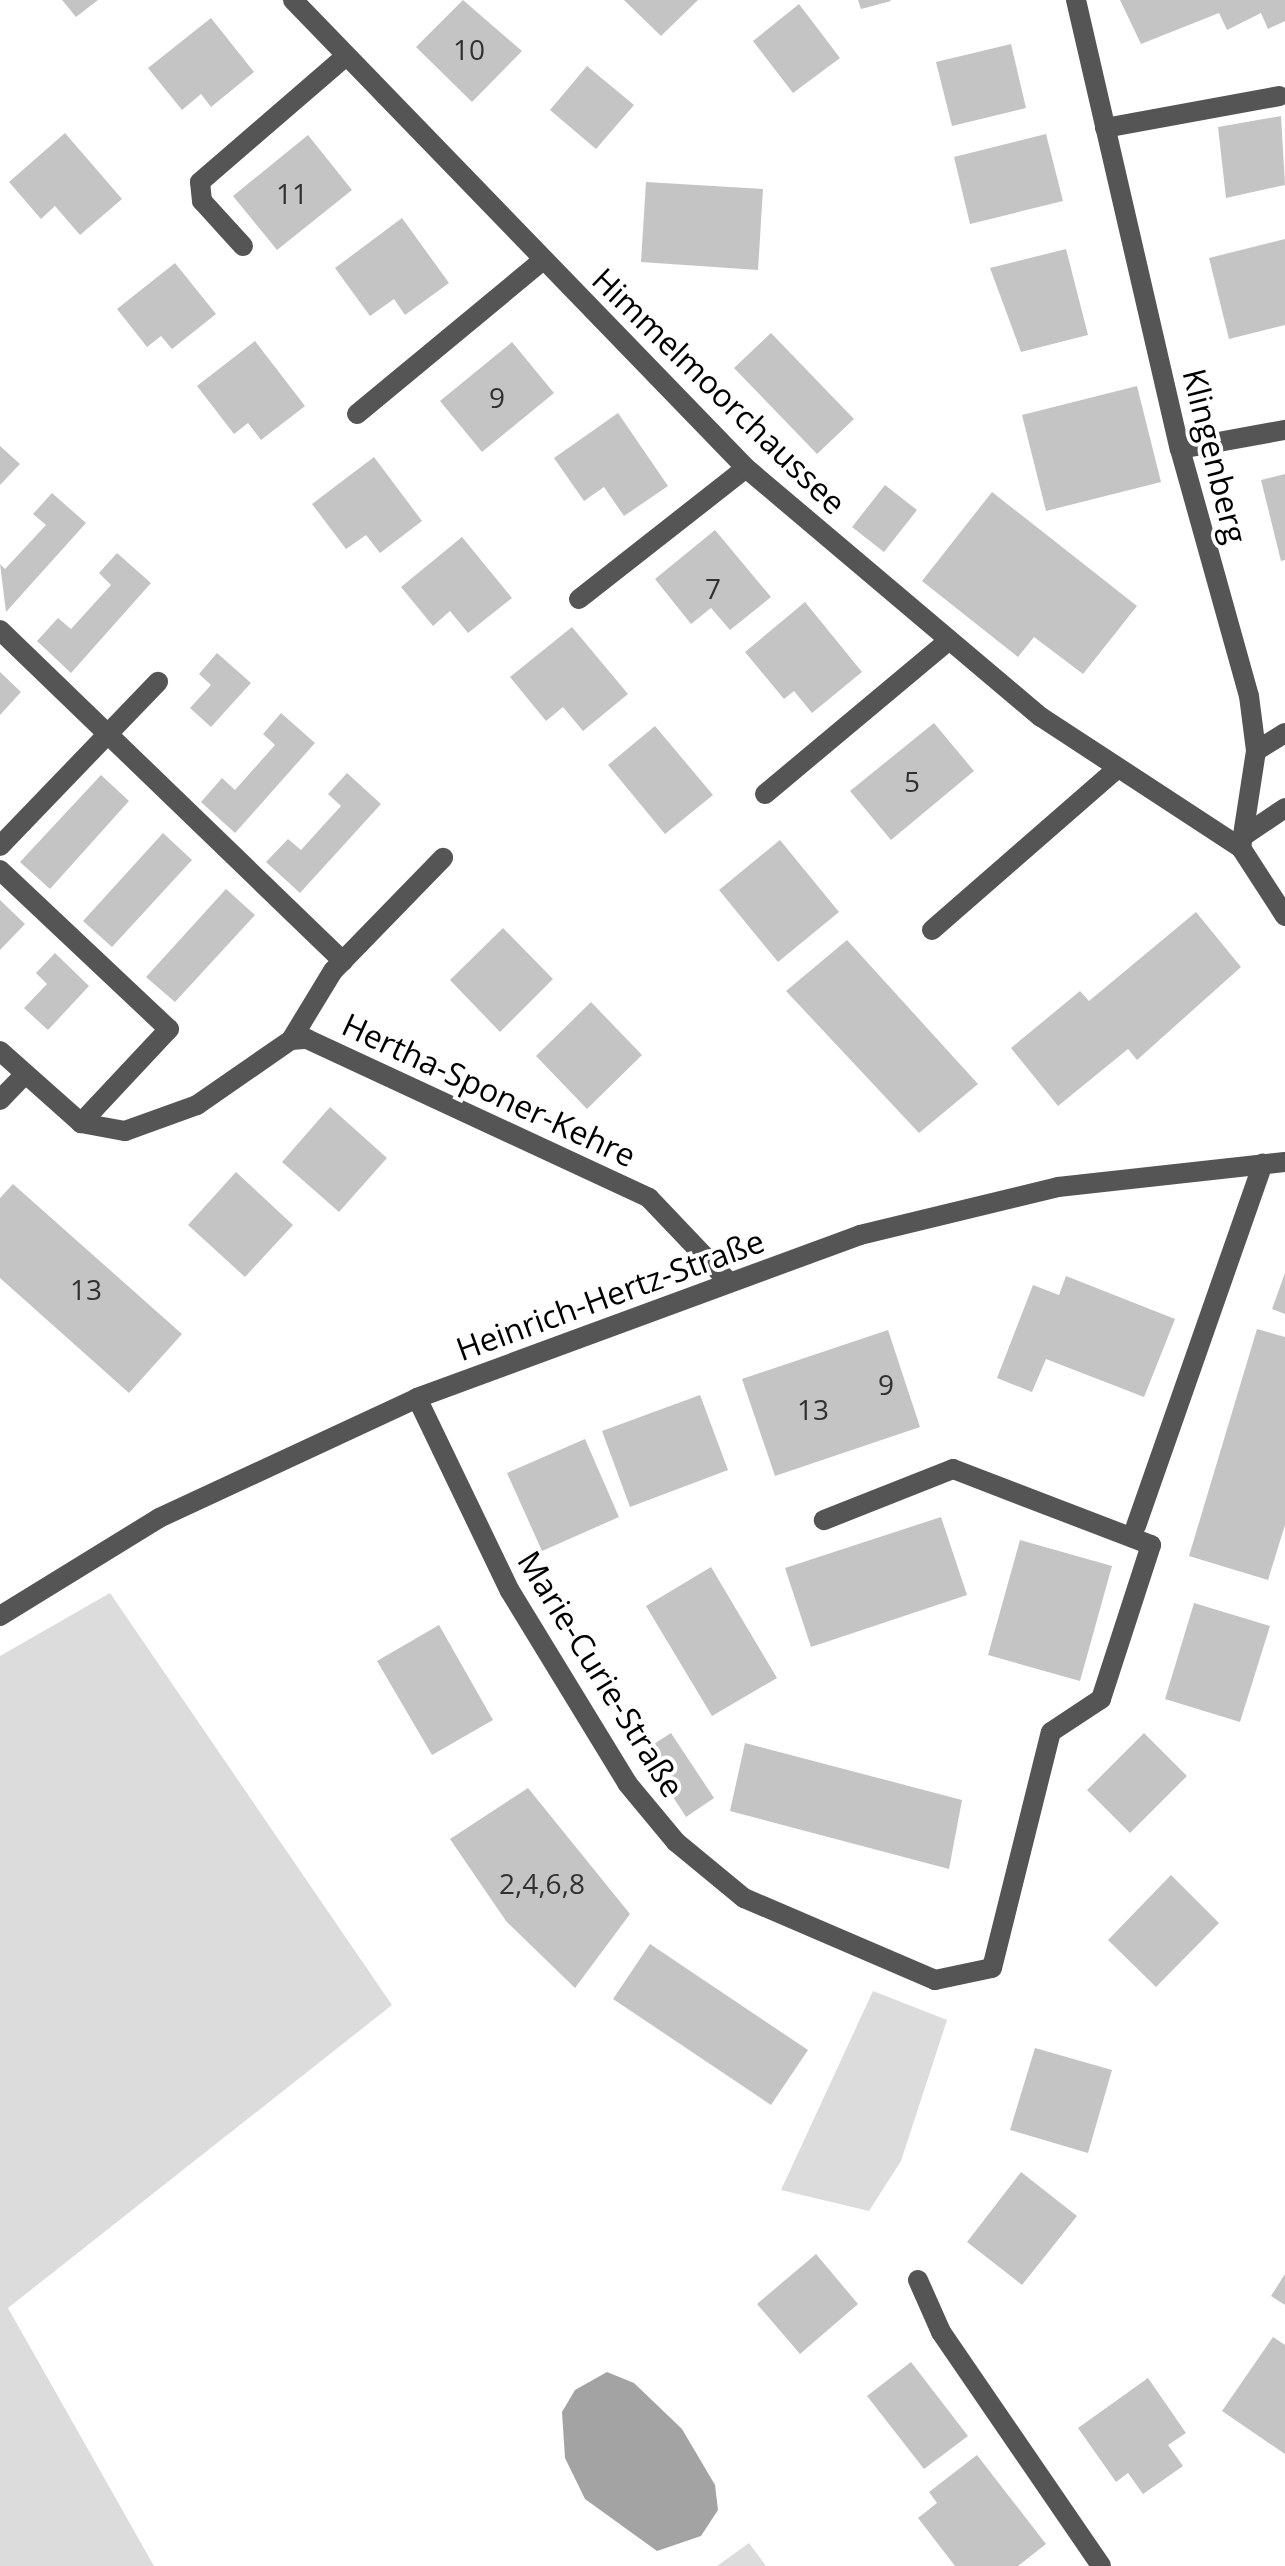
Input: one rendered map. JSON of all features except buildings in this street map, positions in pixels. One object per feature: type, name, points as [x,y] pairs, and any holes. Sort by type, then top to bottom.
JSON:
[{"type":"street","name":"Himmelmoorchaussee","points":[[293,0],[540,262],[746,468],[950,640],[1114,771],[1242,843]]},
{"type":"street","name":"Klingenberg","points":[[1076,0],[1180,449],[1256,750],[1242,843]]},
{"type":"street","points":[[243,246],[202,201],[200,182],[346,56]]},
{"type":"street","points":[[1106,128],[1279,96]]},
{"type":"street","points":[[357,414],[540,262]]},
{"type":"street","points":[[1180,449],[1285,430]]},
{"type":"street","points":[[580,599],[746,468]]},
{"type":"street","points":[[0,630],[343,961]]},
{"type":"street","points":[[765,794],[950,640]]},
{"type":"street","points":[[0,846],[158,682]]},
{"type":"street","points":[[1256,750],[1285,733]]},
{"type":"street","points":[[932,930],[1114,771]]},
{"type":"street","points":[[1285,808],[1242,843],[1285,916]]},
{"type":"street","points":[[291,1040],[343,961],[444,858]]},
{"type":"street","points":[[0,870],[168,1029],[81,1123],[0,1052]]},
{"type":"street","name":"Hertha-Sponer-Kehre","points":[[81,1123],[125,1131],[157,1123],[245,1077],[291,1040],[334,1048],[649,1198],[729,1282]]},
{"type":"street","points":[[0,1100],[24,1075]]},
{"type":"street","name":"Heinrich-Hertz-Straße","points":[[0,1616],[159,1518],[417,1398],[860,1235],[1058,1188],[1285,1162]]},
{"type":"street","points":[[1136,1526],[1263,1164]]},
{"type":"street","name":"Marie-Curie-Straße","points":[[417,1398],[510,1591],[627,1784],[676,1842],[744,1898],[934,1980],[992,1968],[1051,1732],[1101,1700],[1150,1545],[953,1470],[824,1520]]},
{"type":"street","points":[[918,2280],[941,2332],[1101,2566]]},
{"type":"shaded area","points":[[110,1593],[392,2005],[8,2308],[154,2566],[0,2566],[0,1656]]},
{"type":"shaded area","points":[[873,1991],[947,2020],[901,2161],[869,2211],[781,2190]]},
{"type":"shaded area","points":[[607,2372],[634,2383],[682,2429],[715,2485],[718,2510],[701,2536],[657,2551],[585,2499],[565,2458],[562,2412],[575,2390]]},
{"type":"shaded area","points":[[749,2543],[766,2566],[717,2566]]}]
